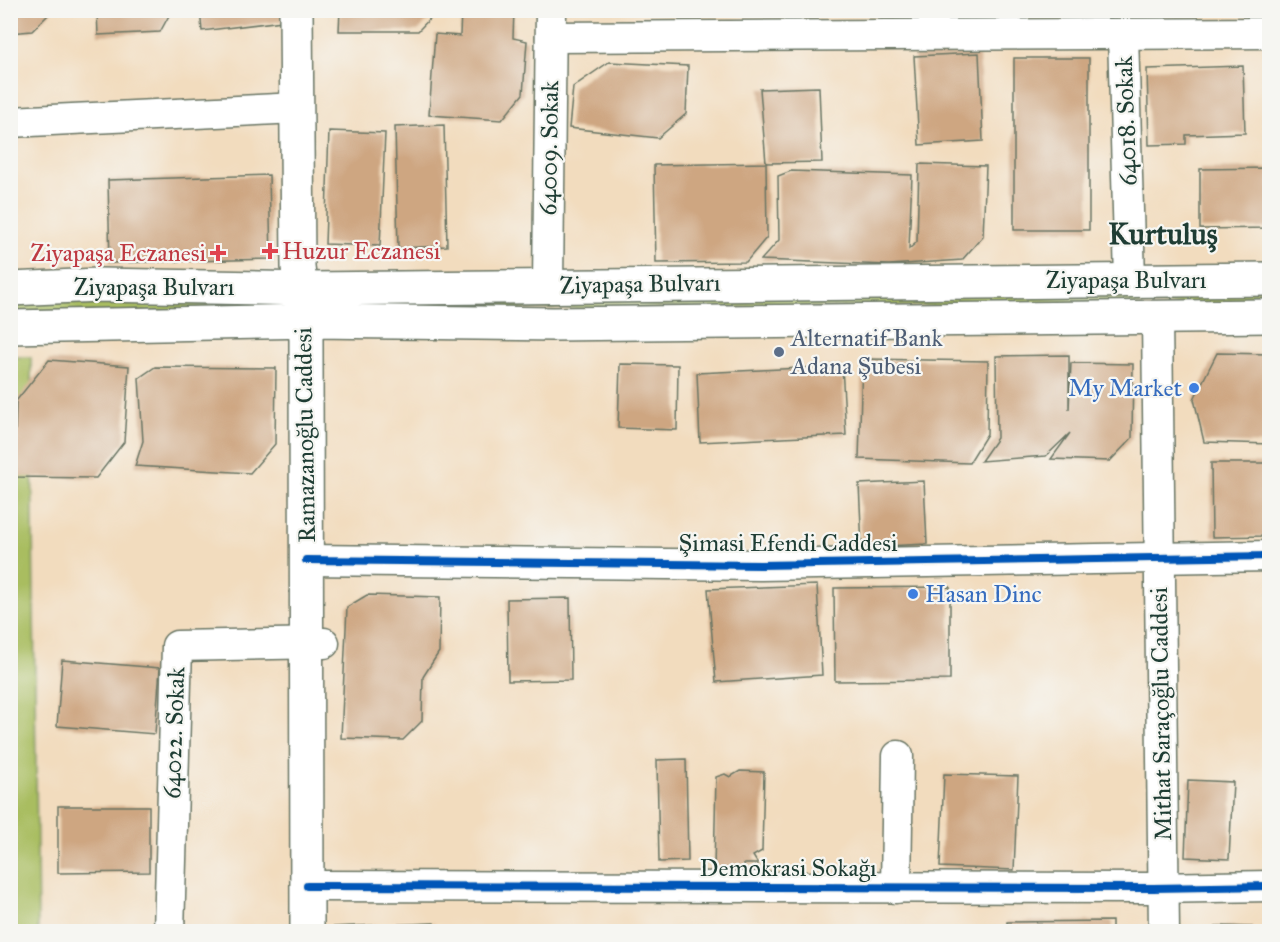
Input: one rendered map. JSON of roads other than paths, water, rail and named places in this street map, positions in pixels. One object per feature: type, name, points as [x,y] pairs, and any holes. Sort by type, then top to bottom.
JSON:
[{"type":"main road","name":"Ramazanoğlu Caddesi","points":[[296,10],[297,108],[313,321],[315,886],[322,932]]},
{"type":"main road","name":"Ramazanoğlu Caddesi","points":[[310,289],[316,10]]},
{"type":"main road","name":"Ziyapaşa Bulvarı","points":[[10,289],[99,285],[310,289],[1269,279]]},
{"type":"main road","name":"Ziyapaşa Bulvarı","points":[[10,327],[313,321],[553,324],[1269,316]]},
{"type":"main road","name":"Ramazanoğlu Caddesi","points":[[307,932],[315,886]]},
{"type":"street","points":[[551,24],[871,23],[1123,34],[1269,33]]},
{"type":"street","name":"64009. Sokak","points":[[548,285],[551,24]]},
{"type":"street","name":"64018. Sokak","points":[[1123,34],[1130,280]]},
{"type":"street","points":[[10,122],[297,108]]},
{"type":"street","name":"Mithat Saraçoğlu Caddesi","points":[[1157,317],[1164,932]]},
{"type":"street","name":"Şimasi Efendi Caddesi","points":[[315,560],[761,565],[1159,556],[1269,556]]},
{"type":"street","name":"64022. Sokak","points":[[169,932],[177,646],[315,643]]},
{"type":"street","points":[[896,888],[898,756]]},
{"type":"street","name":"Demokrasi Sokağı","points":[[315,886],[1164,888],[1269,886]]},
{"type":"place","name":"Huzur Eczanesi","points":[[270,251]]},
{"type":"place","name":"Ziyapaşa Eczanesi","points":[[218,253]]},
{"type":"place","name":"Alternatif Bank Adana Şubesi","points":[[779,352]]},
{"type":"place","name":"My Market","points":[[1194,388]]},
{"type":"place","name":"Hasan Dinc","points":[[913,594]]},
{"type":"district","name":"Kurtuluş","points":[[1163,234]]}]
